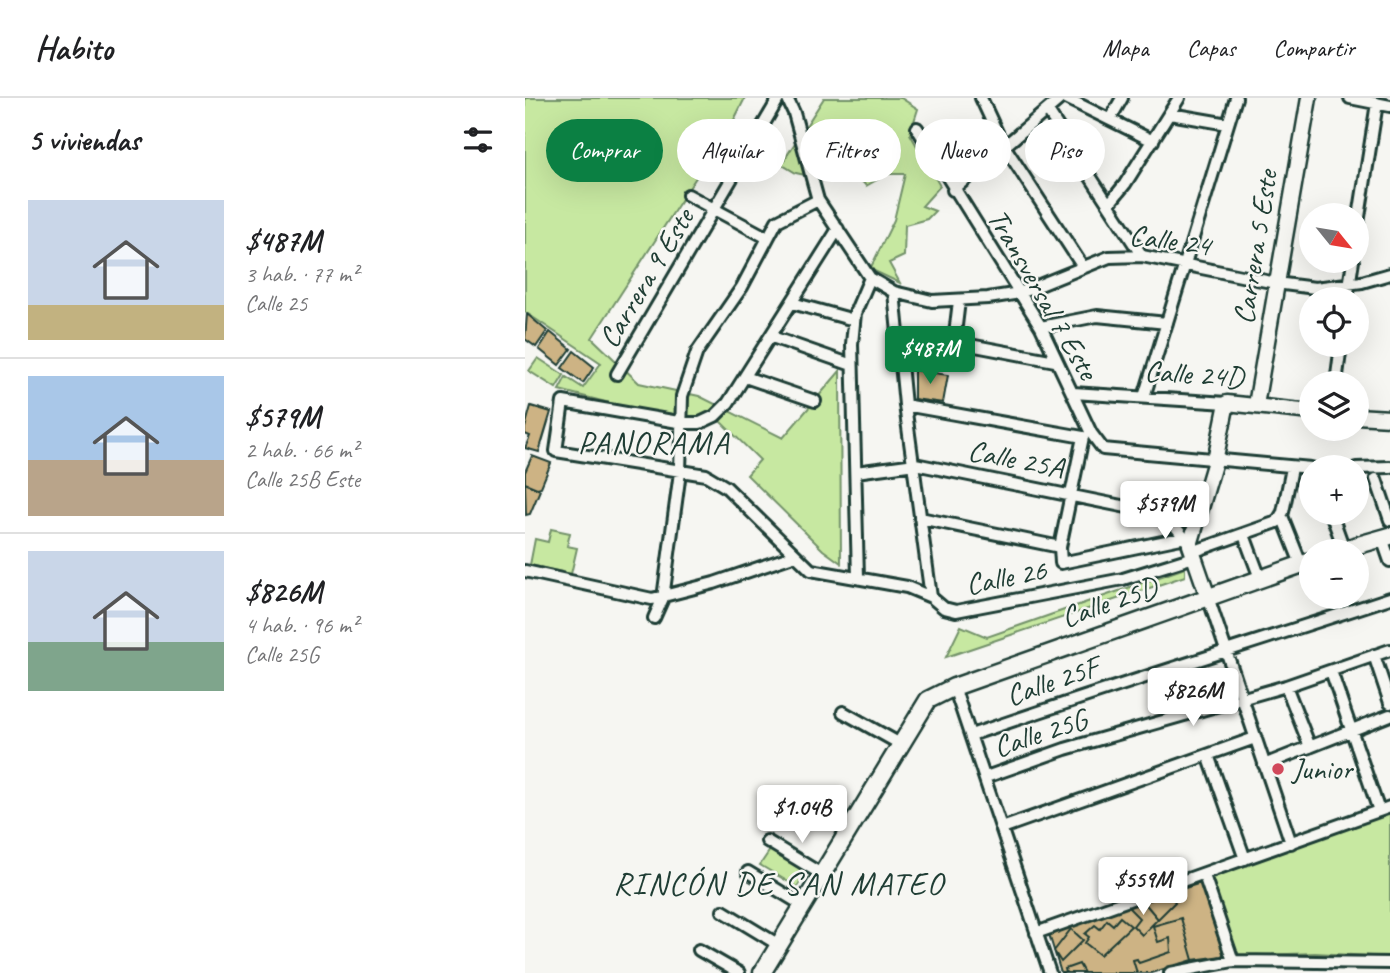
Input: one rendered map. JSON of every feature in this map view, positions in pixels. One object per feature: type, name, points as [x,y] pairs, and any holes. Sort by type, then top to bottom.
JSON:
[{"type":"main road","points":[[1369,542],[1386,537]]},
{"type":"main road","name":"Calle 25D","points":[[902,745],[928,700],[954,687],[1299,564]]},
{"type":"main road","points":[[762,973],[902,745]]},
{"type":"street","name":"Carrera 9 Este","points":[[617,374],[779,98]]},
{"type":"street","points":[[787,98],[794,113],[818,200],[870,278],[854,320],[852,365],[858,577]]},
{"type":"street","points":[[981,98],[992,119]]},
{"type":"street","points":[[1011,141],[1064,98],[1153,141]]},
{"type":"street","points":[[1109,119],[1122,98]]},
{"type":"street","points":[[1109,204],[1179,98]]},
{"type":"street","points":[[1144,397],[1236,98]]},
{"type":"street","name":"Carrera 5 Este","points":[[1256,405],[1309,98]]},
{"type":"street","points":[[1350,98],[1390,106]]},
{"type":"street","points":[[1361,203],[1377,103]]},
{"type":"street","points":[[1047,110],[1142,256]]},
{"type":"street","points":[[1170,114],[1228,124]]},
{"type":"street","points":[[1011,155],[1083,267]]},
{"type":"street","name":"Transversal 7 Este","points":[[948,182],[1041,327],[1055,361],[1073,393],[1087,435],[1104,449],[1215,461]]},
{"type":"street","points":[[953,190],[962,182]]},
{"type":"street","points":[[688,195],[766,237]]},
{"type":"street","points":[[654,618],[663,597],[680,472],[684,424],[682,396],[697,352],[742,288],[766,237],[784,216],[818,200]]},
{"type":"street","points":[[680,472],[556,451],[563,402],[684,424],[700,423],[715,416],[772,337],[838,229]]},
{"type":"street","name":"Calle 24","points":[[870,278],[894,292],[932,300],[959,301],[1020,293],[1109,257],[1142,256],[1186,263],[1276,284],[1315,288],[1349,285],[1390,274]]},
{"type":"street","points":[[1349,285],[1351,273]]},
{"type":"street","points":[[894,292],[905,405],[931,597]]},
{"type":"street","points":[[959,301],[954,342],[1055,361]]},
{"type":"street","points":[[792,303],[854,320]]},
{"type":"street","points":[[1041,327],[1097,316],[1167,323]]},
{"type":"street","points":[[772,337],[852,365]]},
{"type":"street","points":[[745,377],[814,401]]},
{"type":"street","name":"Calle 24D","points":[[1073,393],[1256,405],[1299,410]]},
{"type":"street","points":[[1227,403],[1215,461],[1189,548],[1291,843]]},
{"type":"street","points":[[905,405],[1087,435],[1070,495],[1060,547],[1061,563],[1189,548],[1244,535],[1279,519]]},
{"type":"street","points":[[1369,417],[1390,418]]},
{"type":"street","points":[[1215,461],[1299,468]]},
{"type":"street","name":"Calle 25A","points":[[856,472],[915,464],[1166,514],[1189,548]]},
{"type":"street","points":[[1369,468],[1390,467]]},
{"type":"street","points":[[1292,468],[1279,519],[1299,551]]},
{"type":"street","name":"Calle 26","points":[[680,472],[706,475],[726,488],[793,556],[811,570],[907,587],[931,597],[944,608],[975,609],[1123,579],[1189,548]]},
{"type":"street","points":[[1376,479],[1390,520]]},
{"type":"street","points":[[920,518],[1060,547]]},
{"type":"street","points":[[1244,535],[1260,578]]},
{"type":"street","points":[[1386,537],[1390,561]]},
{"type":"street","points":[[525,571],[652,599],[793,556]]},
{"type":"street","name":"Calle 25F","points":[[971,735],[1147,674],[1226,652],[1390,598]]},
{"type":"street","name":"Calle 25G","points":[[986,777],[1065,749],[1286,686],[1390,650]]},
{"type":"street","points":[[1374,655],[1390,703]]},
{"type":"street","points":[[1036,933],[1385,809],[1350,730],[1331,671]]},
{"type":"street","points":[[1286,686],[1310,747]]},
{"type":"street","points":[[954,687],[1050,973]]},
{"type":"street","points":[[843,712],[902,745]]},
{"type":"street","points":[[1264,765],[1390,715]]},
{"type":"street","points":[[1002,828],[1255,738]]},
{"type":"street","points":[[1208,755],[1245,859]]},
{"type":"street","points":[[767,841],[823,875]]},
{"type":"street","points":[[748,872],[804,906]]},
{"type":"street","points":[[1204,875],[1233,961]]},
{"type":"street","points":[[723,911],[779,945]]},
{"type":"street","points":[[699,950],[739,973]]},
{"type":"street","points":[[1170,973],[1233,961],[1304,961],[1361,967],[1390,963]]},
{"type":"street","points":[[1304,961],[1305,973]]},
{"type":"green space","points":[[525,98],[745,98],[734,119],[677,119],[677,182],[693,182],[592,338],[639,383],[699,396],[783,438],[840,371],[841,563],[823,550],[747,475],[760,460],[720,421],[697,427],[675,413],[672,419],[559,390],[566,377],[583,388],[601,363],[525,312]]},
{"type":"green space","points":[[824,98],[901,98],[918,109],[910,134],[915,143],[915,182],[938,182],[940,186],[922,206],[935,211],[927,219],[905,225],[904,256],[889,263],[900,283],[870,269],[894,220],[905,174],[901,174],[901,119],[810,119]]},
{"type":"green space","points":[[800,135],[800,174],[786,167],[786,157]]},
{"type":"green space","points":[[538,358],[564,375],[556,388],[529,371]]},
{"type":"green space","points":[[551,529],[570,533],[567,546],[577,548],[571,574],[530,565],[535,539],[548,542]]},
{"type":"green space","points":[[1185,568],[1185,576],[946,657],[961,626],[987,637]]},
{"type":"green space","points":[[1390,812],[1390,957],[1315,953],[1239,956],[1208,879]]},
{"type":"green space","points":[[770,850],[806,872],[797,887],[760,865]]},
{"type":"building","points":[[527,314],[547,331],[536,347],[525,339]]},
{"type":"building","points":[[550,332],[571,349],[559,365],[539,349]]},
{"type":"building","points":[[574,351],[594,367],[583,383],[562,368]]},
{"type":"building","points":[[914,370],[948,375],[943,403],[914,399]]},
{"type":"building","points":[[531,406],[551,412],[539,452],[525,448],[530,436],[525,434],[525,428]]},
{"type":"building","points":[[532,456],[551,463],[541,487],[537,488],[525,483],[525,472]]},
{"type":"building","points":[[525,483],[540,490],[530,514],[526,515]]},
{"type":"building","points":[[1201,883],[1224,951],[1222,956],[1193,960],[1151,973],[1061,973],[1048,931]]},
{"type":"building","points":[[1170,893],[1175,902],[1158,919],[1143,901]]},
{"type":"building","points":[[1143,901],[1158,919],[1142,935],[1133,926],[1139,918],[1127,906]]},
{"type":"building","points":[[1120,917],[1131,926],[1100,955],[1085,943],[1089,937],[1085,934],[1095,925],[1100,929],[1107,920],[1113,925]]},
{"type":"building","points":[[1181,918],[1193,960],[1151,973],[1137,973],[1133,960],[1137,959],[1139,963],[1171,952],[1170,938],[1158,942],[1153,926]]},
{"type":"building","points":[[1071,929],[1083,940],[1061,962],[1054,951]]},
{"type":"building","points":[[1079,964],[1084,973],[1066,973],[1065,969]]},
{"type":"place","name":"Junior","points":[[1278,769]]},
{"type":"district","name":"PANORAMA","points":[[654,442]]},
{"type":"district","name":"RINCÓN DE SAN MATEO","points":[[779,883]]}]
